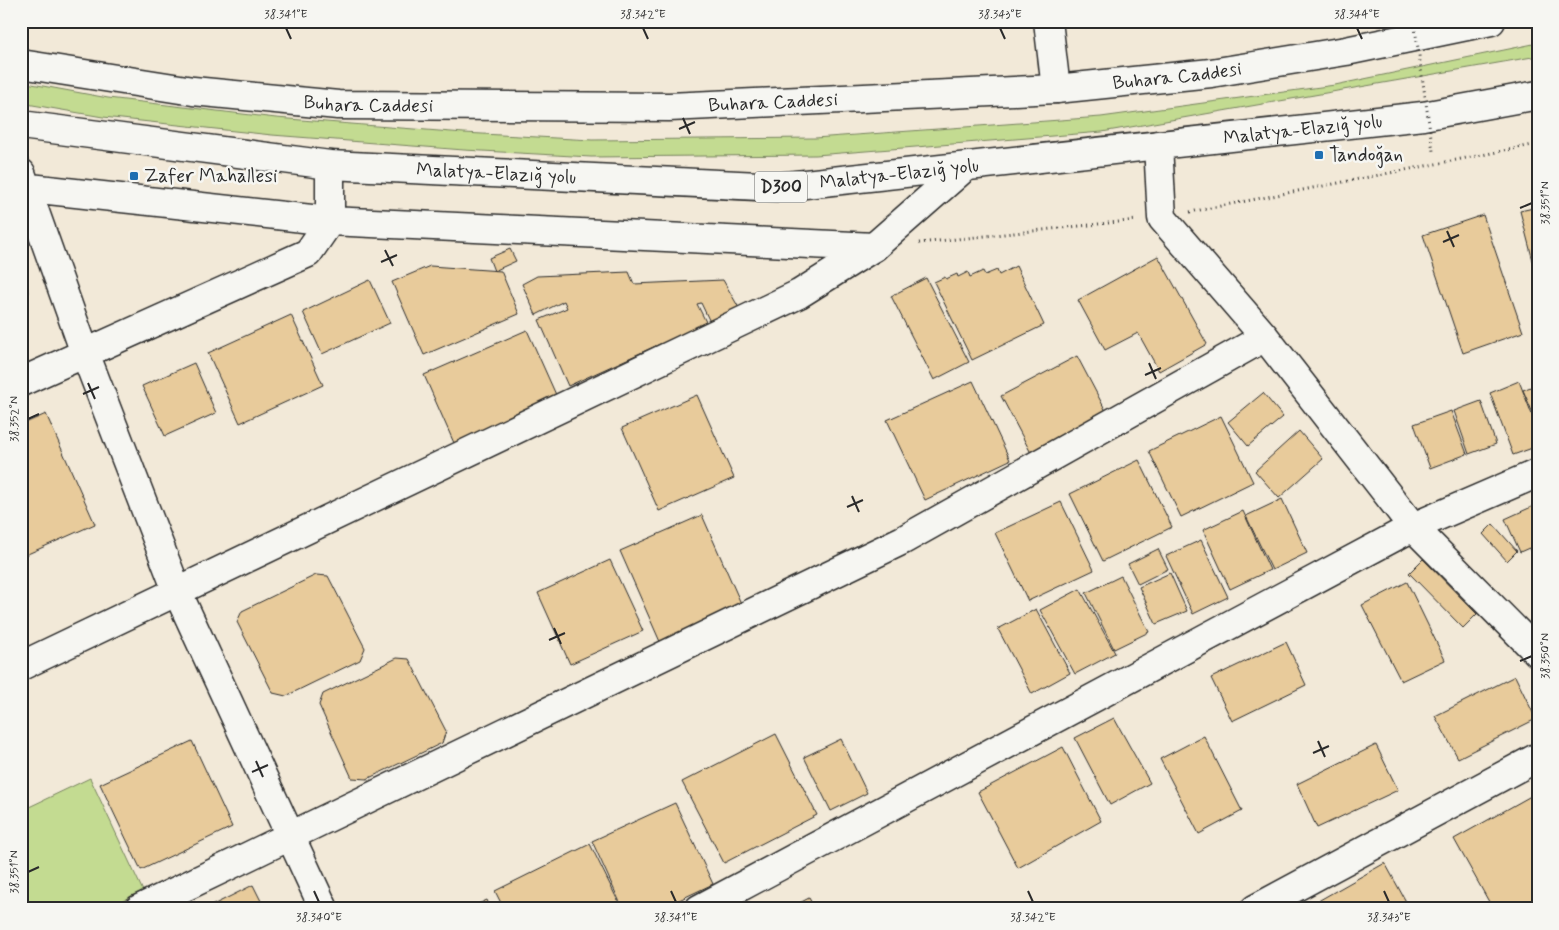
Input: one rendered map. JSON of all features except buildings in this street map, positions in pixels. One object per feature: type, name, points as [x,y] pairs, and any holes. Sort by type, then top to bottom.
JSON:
[{"type":"main road","points":[[1048,21],[1056,89]]},
{"type":"main road","name":"Buhara Caddesi","points":[[21,64],[193,90],[338,105],[669,106],[1056,89],[1211,73],[1346,51],[1491,21]]},
{"type":"main road","name":"Malatya-Elazığ yolu","points":[[21,124],[330,165],[778,187],[1423,116],[1538,94]]},
{"type":"main road","points":[[1158,145],[1162,218],[1264,337],[1413,527],[1538,653]]},
{"type":"main road","points":[[21,382],[308,253],[330,221],[330,165]]},
{"type":"main road","points":[[21,666],[177,590],[498,440],[799,294],[874,247],[965,166]]},
{"type":"main road","points":[[324,909],[288,836],[177,590],[85,354],[23,182],[330,221],[874,247]]},
{"type":"main road","points":[[139,909],[902,540],[1264,337]]},
{"type":"main road","points":[[699,909],[1413,527],[1538,473]]},
{"type":"main road","points":[[1256,909],[1538,757]]},
{"type":"path","points":[[1414,21],[1433,151]]},
{"type":"path","points":[[914,243],[1162,218],[1538,144]]},
{"type":"green space","points":[[1538,43],[1538,56],[1102,132],[816,155],[591,157],[464,150],[272,135],[103,117],[21,103],[21,82],[108,98],[276,118],[464,133],[592,140],[815,138],[1101,117],[1335,85]]},
{"type":"green space","points":[[90,778],[143,891],[106,909],[21,909],[21,796],[27,808]]},
{"type":"place","name":"Tandoğan","points":[[1319,155]]},
{"type":"place","name":"Zafer Mahallesi","points":[[134,176]]}]
